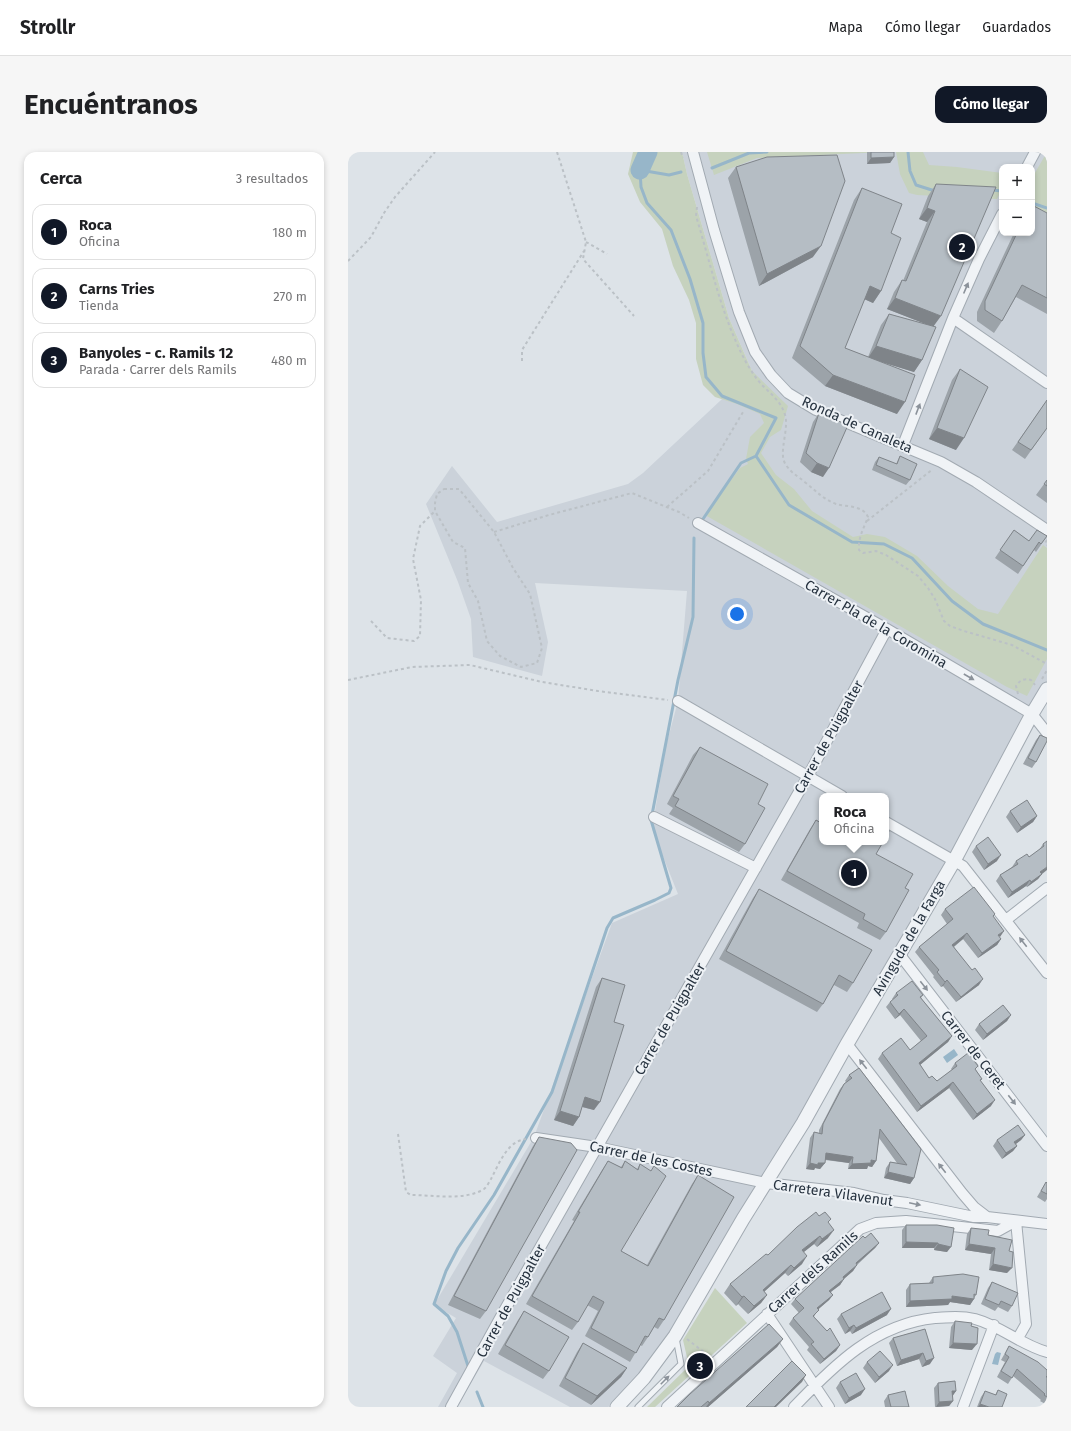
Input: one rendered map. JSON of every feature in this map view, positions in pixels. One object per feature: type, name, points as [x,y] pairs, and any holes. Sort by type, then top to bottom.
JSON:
[{"type":"street","name":"Ronda de Canaleta","points":[[693,152],[714,230],[739,312],[755,352],[771,375],[788,393],[816,410],[942,462],[976,482],[1047,530]]},
{"type":"street","points":[[1029,164],[1035,152]]},
{"type":"street","points":[[903,445],[978,259],[999,220]]},
{"type":"street","points":[[953,318],[1047,383]]},
{"type":"street","name":"Carrer Pla de la Coromina","points":[[698,523],[887,629],[1032,714],[1047,733]]},
{"type":"street","name":"Carrer de Puigpalter","points":[[451,1407],[808,776],[887,629]]},
{"type":"street","name":"Avinguda de la Farga","points":[[766,1184],[804,1123],[847,1044],[954,861],[1032,714],[1041,690]]},
{"type":"street","points":[[678,701],[837,793]]},
{"type":"street","points":[[654,817],[756,868]]},
{"type":"street","points":[[889,824],[964,866],[1047,972]]},
{"type":"street","points":[[1006,920],[1047,888]]},
{"type":"street","name":"Carrer de Ceret","points":[[900,955],[1047,1146]]},
{"type":"street","points":[[847,1044],[962,1193],[974,1207],[987,1217]]},
{"type":"street","name":"Carrer de les Costes","points":[[536,1138],[597,1147],[766,1184]]},
{"type":"street","name":"Carretera Vilavenut","points":[[617,1407],[644,1378],[676,1334],[743,1218],[766,1184],[854,1193],[974,1217],[987,1217],[1047,1224]]},
{"type":"street","points":[[946,1211],[957,1207],[960,1204],[962,1193]]},
{"type":"street","name":"Carrer dels Ramils","points":[[667,1407],[860,1229],[876,1223],[906,1221],[998,1231],[1016,1221]]},
{"type":"street","points":[[1016,1221],[1026,1324],[1018,1338]]},
{"type":"street","points":[[767,1314],[829,1407]]},
{"type":"street","points":[[794,1407],[815,1385],[857,1348],[876,1336],[897,1326],[924,1319],[962,1317],[994,1325],[1036,1349],[1047,1352]]},
{"type":"street","points":[[963,1407],[994,1325]]},
{"type":"lane","points":[[638,1407],[681,1364],[676,1334]]},
{"type":"path","points":[[348,260],[371,237],[384,213],[395,198],[435,152]]},
{"type":"path","points":[[557,152],[586,242],[583,259],[634,316]]},
{"type":"path","points":[[586,242],[607,254]]},
{"type":"path","points":[[522,361],[522,350],[584,250]]},
{"type":"path","points":[[667,507],[708,471],[743,412]]},
{"type":"path","points":[[866,522],[942,462]]},
{"type":"path","points":[[444,489],[459,489],[494,532],[513,568],[530,594],[542,648],[537,662],[522,667],[500,656],[487,641],[478,601],[468,583],[465,548],[453,542],[435,511],[434,502],[437,494],[444,489]]},
{"type":"path","points":[[494,532],[632,492],[679,512],[698,523]]},
{"type":"path","points":[[371,621],[387,638],[414,642],[420,636],[421,600],[413,559],[420,526],[435,511]]},
{"type":"path","points":[[862,528],[858,544],[859,550],[861,552],[868,553],[876,551],[886,555],[918,576],[935,599],[944,621],[950,626],[964,632],[1012,645],[1047,664]]},
{"type":"path","points":[[1047,540],[1045,543],[1047,545]]},
{"type":"path","points":[[348,680],[412,668],[470,665],[542,682],[598,692],[678,701]]},
{"type":"path","points":[[1021,697],[1017,692],[1016,686],[1019,681],[1025,678],[1031,680],[1041,690]]},
{"type":"path","points":[[398,1134],[406,1192],[411,1195],[460,1196],[474,1194],[486,1188],[509,1148],[515,1142],[523,1139],[536,1138]]},
{"type":"path","points":[[676,1334],[709,1356],[715,1362]]},
{"type":"shaded area","points":[[682,152],[1047,152],[1047,689],[694,1304],[626,1397],[608,1407],[570,1407],[484,1361],[457,1407],[438,1407],[457,1373],[433,1356],[456,1318],[434,1305],[534,1137],[612,923],[678,894],[652,829],[666,746],[678,701],[687,591],[535,583],[548,642],[542,676],[473,657],[471,619],[458,582],[426,504],[452,466],[497,522],[628,484],[643,473],[752,371],[729,318]]},
{"type":"green space","points":[[633,152],[682,152],[729,318],[752,371],[788,406],[781,430],[770,437],[761,453],[776,475],[794,489],[812,511],[853,537],[867,534],[885,537],[917,556],[948,586],[978,609],[998,614],[1043,545],[1047,548],[1047,659],[1027,696],[1007,687],[705,515],[740,468],[748,464],[746,459],[750,437],[764,423],[760,414],[737,404],[715,397],[703,385],[696,359],[696,323],[689,300],[673,266],[662,229],[640,202],[628,174]]},
{"type":"green space","points":[[707,152],[885,152],[757,158],[714,175]]},
{"type":"green space","points":[[896,152],[923,152],[929,165],[999,173],[999,195],[997,199],[917,195],[909,193],[900,174]]},
{"type":"green space","points":[[1047,152],[1047,217],[1035,211],[1035,173]]},
{"type":"green space","points":[[715,1288],[747,1323],[655,1407],[647,1407],[689,1366],[683,1340]]},
{"type":"water","points":[[954,1049],[958,1055],[947,1063],[943,1057]]},
{"type":"water","points":[[997,1352],[1001,1353],[998,1365],[992,1364]]},
{"type":"building","points":[[871,152],[894,152],[894,157],[871,158]]},
{"type":"building","points":[[837,155],[845,181],[821,246],[767,274],[736,167],[767,157]]},
{"type":"building","points":[[936,184],[996,187],[941,316],[895,298],[902,280],[906,281],[935,211],[927,208]]},
{"type":"building","points":[[862,188],[902,204],[891,233],[901,238],[881,291],[870,286],[845,348],[915,375],[905,402],[833,375],[800,346]]},
{"type":"building","points":[[1035,207],[1047,213],[1047,298],[1022,285],[1002,321],[985,310],[985,301],[1016,236],[1035,236]]},
{"type":"building","points":[[889,314],[936,327],[922,360],[876,346]]},
{"type":"building","points":[[960,369],[988,387],[964,438],[937,428]]},
{"type":"building","points":[[1047,400],[1047,428],[1031,450],[1018,442]]},
{"type":"building","points":[[819,413],[848,425],[829,468],[817,463],[806,453]]},
{"type":"building","points":[[900,456],[917,464],[910,480],[876,465],[879,457],[897,464]]},
{"type":"building","points":[[1014,530],[1029,541],[1037,530],[1047,536],[1041,544],[1039,542],[1023,566],[1000,550]]},
{"type":"building","points":[[1040,735],[1047,738],[1047,741],[1036,762],[1028,758]]},
{"type":"building","points":[[700,747],[768,784],[758,804],[765,808],[745,844],[675,806],[679,799],[673,796]]},
{"type":"building","points":[[1027,800],[1037,816],[1021,827],[1010,811]]},
{"type":"building","points":[[816,820],[819,822],[819,845],[881,845],[876,854],[913,874],[905,888],[909,890],[886,932],[863,919],[865,914],[787,871]]},
{"type":"building","points":[[988,837],[1001,855],[988,864],[976,846]]},
{"type":"building","points":[[1047,841],[1047,867],[1040,872],[1042,874],[1031,882],[1030,880],[1012,892],[1000,875],[1018,864],[1016,861],[1027,854],[1029,857],[1044,846],[1043,844]]},
{"type":"building","points":[[974,887],[995,914],[993,916],[1004,931],[998,935],[1001,939],[982,953],[967,933],[952,945],[972,970],[975,968],[983,979],[961,997],[947,980],[945,982],[937,972],[939,970],[919,947],[953,919],[945,909]]},
{"type":"building","points":[[759,889],[872,950],[853,983],[839,975],[823,1004],[726,951]]},
{"type":"building","points":[[602,978],[625,985],[614,1022],[624,1025],[600,1102],[585,1097],[579,1117],[560,1111]]},
{"type":"building","points":[[912,981],[923,995],[920,997],[952,1036],[919,1063],[929,1078],[932,1076],[937,1081],[957,1066],[955,1063],[968,1053],[978,1066],[975,1069],[982,1079],[980,1080],[995,1100],[977,1114],[953,1082],[921,1106],[882,1053],[901,1038],[910,1050],[927,1036],[904,1009],[899,1014],[890,1002],[898,995],[896,993]]},
{"type":"building","points":[[1003,1005],[1011,1015],[987,1034],[979,1024]]},
{"type":"building","points":[[859,1068],[921,1149],[914,1178],[888,1172],[890,1162],[907,1165],[880,1129],[876,1161],[871,1160],[871,1163],[852,1164],[853,1157],[826,1153],[825,1163],[818,1163],[818,1165],[810,1163],[814,1132],[822,1134],[823,1124],[844,1084],[852,1078],[849,1075]]},
{"type":"building","points":[[1018,1125],[1025,1135],[1014,1142],[1017,1146],[1006,1153],[997,1140]]},
{"type":"building","points":[[539,1137],[571,1143],[577,1150],[486,1311],[454,1296]]},
{"type":"building","points":[[608,1161],[622,1168],[625,1161],[638,1170],[640,1164],[651,1171],[654,1166],[666,1176],[621,1251],[648,1266],[698,1175],[734,1197],[664,1320],[659,1318],[648,1337],[645,1336],[636,1353],[591,1328],[604,1302],[593,1296],[578,1322],[532,1296]]},
{"type":"building","points":[[1046,1182],[1047,1183],[1047,1194],[1041,1191]]},
{"type":"building","points":[[816,1212],[819,1216],[825,1212],[831,1219],[828,1222],[834,1230],[822,1239],[820,1236],[802,1250],[807,1256],[794,1268],[791,1265],[763,1290],[767,1295],[754,1306],[744,1296],[742,1297],[730,1284],[766,1254],[768,1255],[797,1227]]},
{"type":"building","points":[[906,1225],[937,1225],[954,1228],[951,1247],[938,1243],[906,1242]]},
{"type":"building","points":[[971,1228],[989,1230],[988,1235],[1012,1240],[1009,1251],[1013,1252],[1012,1268],[993,1264],[995,1248],[969,1244]]},
{"type":"building","points":[[871,1233],[879,1243],[856,1263],[857,1265],[843,1277],[844,1279],[829,1291],[833,1295],[817,1308],[819,1310],[813,1316],[827,1331],[830,1328],[840,1345],[824,1359],[811,1344],[814,1342],[793,1318],[804,1308],[795,1299],[863,1236],[865,1238]]},
{"type":"building","points":[[963,1274],[979,1277],[974,1299],[952,1296],[952,1299],[910,1301],[910,1284],[933,1283],[933,1277]]},
{"type":"building","points":[[992,1282],[1018,1293],[1012,1306],[1001,1301],[999,1305],[985,1299]]},
{"type":"building","points":[[882,1292],[891,1309],[856,1328],[854,1325],[849,1328],[841,1314]]},
{"type":"building","points":[[524,1311],[569,1337],[549,1371],[505,1345]]},
{"type":"building","points":[[955,1321],[972,1323],[971,1326],[978,1328],[977,1344],[953,1343]]},
{"type":"building","points":[[769,1324],[783,1339],[709,1403],[708,1401],[701,1407],[677,1407],[690,1394]]},
{"type":"building","points":[[925,1329],[934,1358],[926,1361],[923,1353],[901,1360],[893,1338]]},
{"type":"building","points":[[583,1343],[627,1368],[597,1396],[565,1378]]},
{"type":"building","points":[[1009,1346],[1038,1362],[1047,1370],[1047,1397],[1017,1369],[1012,1378],[1001,1371],[1009,1357],[1005,1354]]},
{"type":"building","points":[[880,1351],[893,1365],[879,1377],[867,1362]]},
{"type":"building","points":[[792,1361],[806,1375],[774,1407],[746,1407]]},
{"type":"building","points":[[856,1373],[865,1389],[849,1398],[840,1382]]},
{"type":"building","points":[[955,1381],[956,1391],[952,1391],[953,1401],[939,1402],[938,1383]]},
{"type":"building","points":[[998,1390],[1007,1394],[1002,1407],[989,1407],[980,1404],[985,1391],[996,1395]]},
{"type":"building","points":[[905,1391],[909,1407],[891,1407],[888,1395]]},
{"type":"waterway","points":[[640,170],[648,152]]},
{"type":"waterway","points":[[712,168],[749,153],[767,152]]},
{"type":"waterway","points":[[908,152],[910,171],[916,185],[935,191]]},
{"type":"waterway","points":[[681,172],[669,175],[640,170],[641,187],[647,203],[671,230],[690,279],[703,323],[703,353],[706,377],[722,396],[776,418],[756,456],[789,505],[852,542],[884,544],[912,558],[952,601],[983,624],[1047,650]]},
{"type":"waterway","points":[[993,190],[999,191]]},
{"type":"waterway","points":[[1035,204],[1047,208]]},
{"type":"waterway","points":[[703,519],[741,463],[756,456]]},
{"type":"waterway","points":[[468,1366],[457,1332],[448,1316],[434,1304],[446,1271],[458,1248],[494,1195],[552,1092],[607,928],[613,918],[669,893],[671,888],[651,820],[678,680],[693,617],[694,538]]},
{"type":"waterway","points":[[477,1392],[483,1407]]},
{"type":"place","name":"Carns Tries","points":[[962,247]]},
{"type":"place","name":"Roca","points":[[854,873]]},
{"type":"place","name":"Banyoles - c. Ramils 12","points":[[700,1366]]}]
